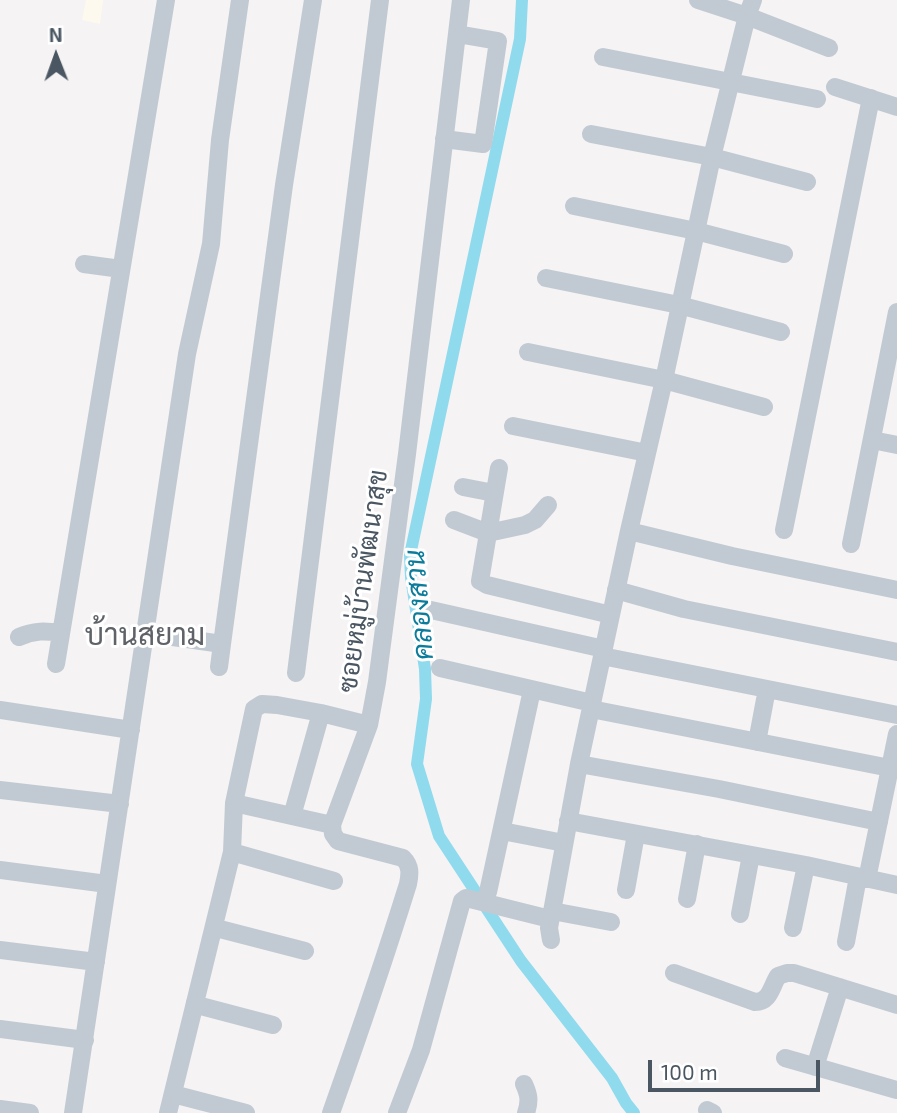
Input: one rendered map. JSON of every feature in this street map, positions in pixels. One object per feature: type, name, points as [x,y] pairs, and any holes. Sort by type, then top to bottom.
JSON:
[{"type":"street","points":[[56,664],[166,0]]},
{"type":"street","points":[[73,1113],[187,354],[211,244],[220,139],[240,0]]},
{"type":"street","points":[[219,667],[282,198],[313,0]]},
{"type":"street","points":[[296,673],[380,0]]},
{"type":"street","name":"ซอยหมู่บ้านพัฒนาสุข","points":[[168,1113],[232,852],[234,803],[254,709],[262,704],[272,704],[369,725],[407,454],[461,0]]},
{"type":"street","points":[[698,0],[750,8],[830,48]]},
{"type":"street","points":[[551,940],[548,932],[568,821],[616,590],[712,157],[750,8]]},
{"type":"street","points":[[444,139],[483,144],[498,41],[457,34]]},
{"type":"street","points":[[603,57],[817,99]]},
{"type":"street","points":[[835,87],[897,107]]},
{"type":"street","points":[[784,530],[871,97]]},
{"type":"street","points":[[591,134],[712,157],[807,182]]},
{"type":"street","points":[[574,206],[696,231],[784,254]]},
{"type":"street","points":[[84,264],[121,269]]},
{"type":"street","points":[[546,278],[679,305],[781,332]]},
{"type":"street","points":[[851,544],[895,334],[897,312]]},
{"type":"street","points":[[528,352],[664,380],[764,407]]},
{"type":"street","points":[[513,426],[647,453]]},
{"type":"street","points":[[872,440],[897,445]]},
{"type":"street","points":[[499,468],[480,579],[482,583],[611,615]]},
{"type":"street","points":[[463,487],[494,493]]},
{"type":"street","points":[[454,520],[488,533],[525,525],[535,520],[548,505]]},
{"type":"street","points":[[629,531],[732,556],[897,590]]},
{"type":"street","points":[[616,590],[684,609],[897,652]]},
{"type":"street","points":[[431,610],[767,689],[897,715]]},
{"type":"street","points":[[19,637],[38,631],[61,633]]},
{"type":"street","points":[[145,633],[222,644]]},
{"type":"street","points":[[440,668],[592,706],[890,768]]},
{"type":"street","points":[[757,742],[767,689]]},
{"type":"street","points":[[488,892],[532,690]]},
{"type":"street","points":[[0,710],[131,730]]},
{"type":"street","points":[[292,816],[321,713]]},
{"type":"street","points":[[331,1113],[389,946],[410,874],[403,858],[338,841],[333,834],[332,825],[369,725]]},
{"type":"street","points":[[846,942],[879,822],[897,734]]},
{"type":"street","points":[[579,764],[879,822]]},
{"type":"street","points":[[0,790],[120,804]]},
{"type":"street","points":[[234,803],[332,825]]},
{"type":"street","points":[[568,821],[897,885]]},
{"type":"street","points":[[502,831],[564,843]]},
{"type":"street","points":[[626,890],[636,834]]},
{"type":"street","points":[[687,899],[697,844]]},
{"type":"street","points":[[232,852],[334,881]]},
{"type":"street","points":[[740,914],[751,855]]},
{"type":"street","points":[[793,928],[806,866]]},
{"type":"street","points":[[0,870],[107,884]]},
{"type":"street","points":[[397,1113],[421,1050],[461,904],[466,898],[502,907],[611,922]]},
{"type":"street","points":[[215,927],[305,951]]},
{"type":"street","points":[[0,950],[96,962]]},
{"type":"street","points":[[674,973],[759,1003],[765,1000],[775,980],[782,973],[794,973],[897,1005]]},
{"type":"street","points":[[814,1067],[839,987]]},
{"type":"street","points":[[196,1004],[273,1025]]},
{"type":"street","points":[[0,1029],[85,1040]]},
{"type":"street","points":[[785,1058],[897,1090]]},
{"type":"street","points":[[524,1084],[529,1095],[526,1113]]},
{"type":"street","points":[[173,1095],[246,1113]]},
{"type":"street","points":[[0,1109],[30,1113]]},
{"type":"shaded area","points":[[86,0],[103,0],[100,24],[82,20]]},
{"type":"waterway","name":"คลองสวน","points":[[522,0],[520,39],[410,555],[425,669],[426,699],[417,764],[439,836],[521,961],[612,1078],[634,1113]]},
{"type":"district","name":"บ้านสยาม","points":[[145,635]]}]
